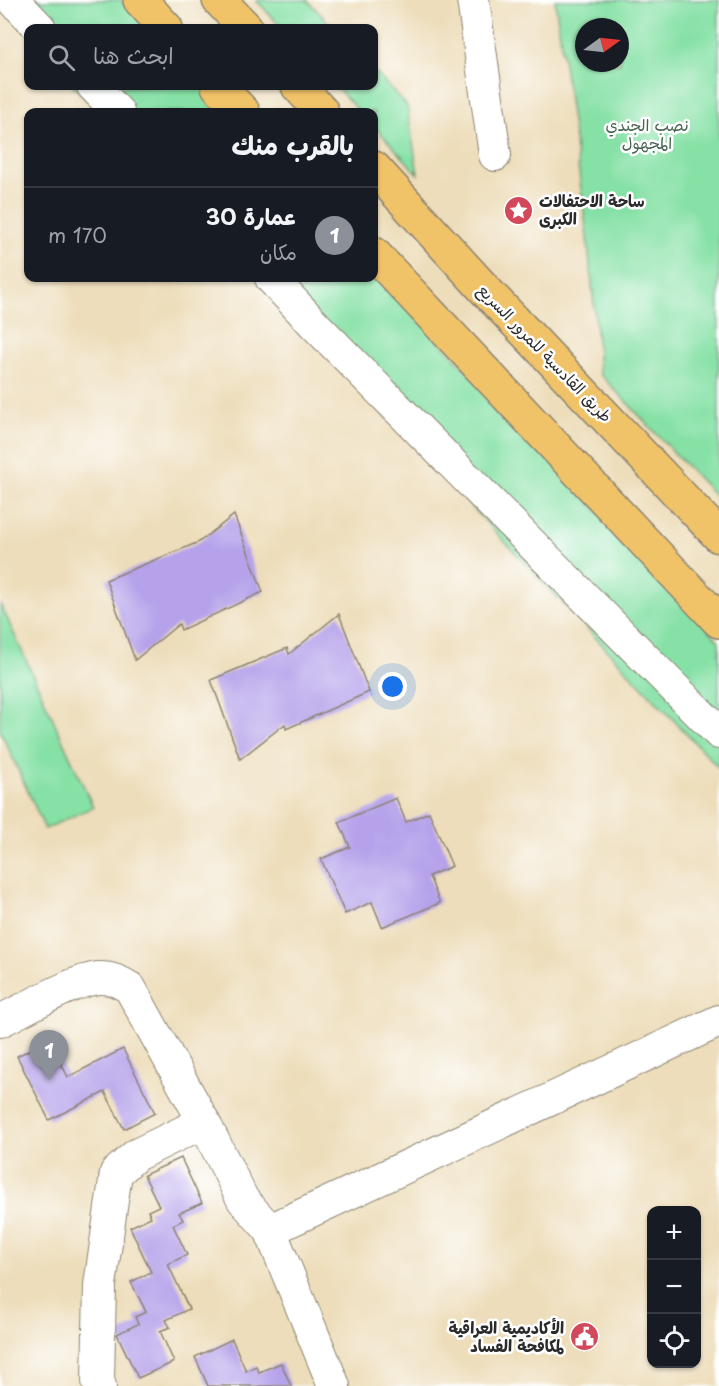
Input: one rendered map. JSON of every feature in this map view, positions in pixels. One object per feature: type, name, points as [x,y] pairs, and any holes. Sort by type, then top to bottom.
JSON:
[{"type":"highway","points":[[140,0],[162,24]]},
{"type":"highway","points":[[219,0],[242,24]]},
{"type":"highway","points":[[223,90],[239,108]]},
{"type":"highway","points":[[302,90],[318,108]]},
{"type":"highway","name":"طريق القادسية للمرور السريع","points":[[378,172],[488,293],[719,536]]},
{"type":"highway","points":[[378,258],[719,621]]},
{"type":"street","points":[[13,0],[36,24]]},
{"type":"street","points":[[472,0],[495,154]]},
{"type":"street","points":[[97,90],[114,108]]},
{"type":"street","points":[[276,282],[316,326],[719,733]]},
{"type":"street","points":[[0,1021],[85,980],[102,977],[120,981],[130,988],[204,1122],[243,1200],[270,1230],[334,1386]]},
{"type":"street","points":[[270,1230],[719,1021]]},
{"type":"street","points":[[100,1386],[98,1372],[100,1285],[116,1173],[136,1155],[204,1122]]},
{"type":"green space","points":[[0,0],[121,0],[143,24],[24,24]]},
{"type":"green space","points":[[256,0],[307,0],[330,24],[278,24]]},
{"type":"green space","name":"نصب الجندي المجهول","points":[[555,0],[719,0],[719,500],[599,373],[596,326],[575,140]]},
{"type":"green space","points":[[378,75],[407,106],[418,174],[378,130],[378,108],[356,108],[339,90],[378,90]]},
{"type":"green space","points":[[77,90],[205,90],[222,108],[95,108]]},
{"type":"green space","points":[[378,275],[719,641],[719,768],[259,282],[378,282]]},
{"type":"green space","points":[[0,603],[93,807],[45,829],[0,730]]},
{"type":"building","points":[[234,515],[263,592],[181,630],[179,624],[135,660],[106,580],[199,542]]},
{"type":"building","points":[[339,614],[369,692],[286,729],[285,724],[240,759],[211,680],[287,648],[289,654]]},
{"type":"building","points":[[396,798],[406,822],[429,812],[452,866],[429,876],[440,903],[382,927],[372,902],[345,914],[321,859],[350,847],[339,822]]},
{"type":"building","points":[[49,1040],[68,1077],[123,1049],[155,1113],[124,1129],[105,1092],[49,1120],[17,1056]]},
{"type":"building","points":[[181,1158],[202,1203],[179,1213],[183,1220],[173,1225],[187,1255],[168,1264],[189,1309],[166,1320],[170,1327],[160,1331],[174,1362],[138,1378],[117,1334],[138,1324],[135,1317],[146,1312],[131,1282],[151,1272],[130,1227],[151,1217],[148,1211],[159,1206],[144,1175]]},
{"type":"building","points":[[232,1339],[246,1371],[256,1366],[259,1372],[281,1363],[291,1386],[208,1386],[195,1357]]},
{"type":"place","name":"ساحة الاحتفالات الكبرى","points":[[518,210]]},
{"type":"place","name":"عمارة 30","points":[[49,1080]]},
{"type":"place","name":"الأكاديمية العراقية لمكافحة الفساد","points":[[585,1337]]}]
